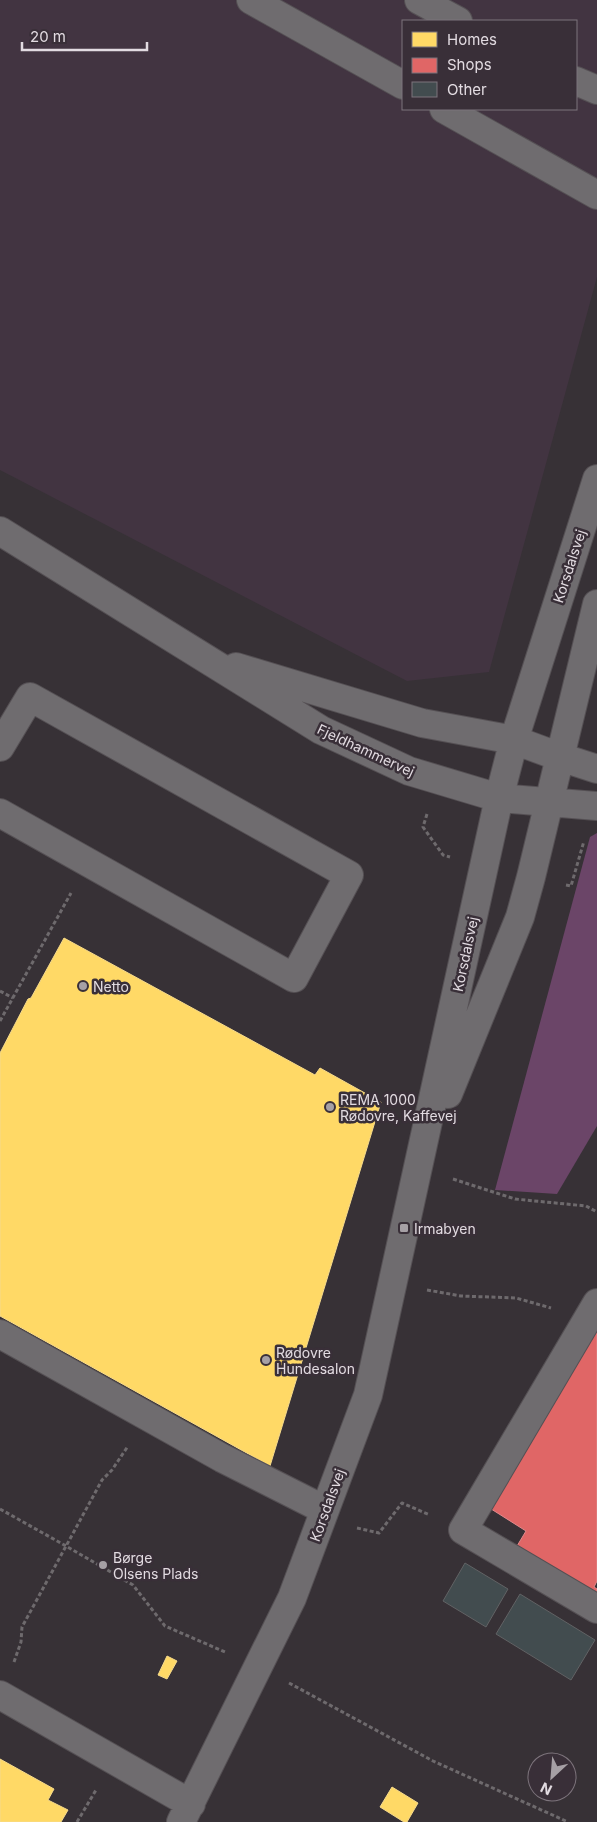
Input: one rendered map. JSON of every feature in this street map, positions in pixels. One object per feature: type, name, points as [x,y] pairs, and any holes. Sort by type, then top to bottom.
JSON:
[{"type":"street","points":[[251,0],[402,84]]},
{"type":"street","points":[[418,0],[456,20]]},
{"type":"street","points":[[577,81],[597,90]]},
{"type":"street","points":[[446,110],[597,195]]},
{"type":"street","name":"Korsdalsvej","points":[[186,1813],[292,1598],[368,1395],[499,798],[514,740],[597,479]]},
{"type":"street","name":"Fjeldhammervej","points":[[0,532],[321,730],[409,771],[499,798],[597,806]]},
{"type":"street","name":"Korsdalsvej","points":[[418,1168],[520,917],[597,604]]},
{"type":"street","name":"Fjeldhammervej","points":[[199,656],[422,723],[514,740]]},
{"type":"street","points":[[0,747],[30,697],[349,875],[294,978],[0,813]]},
{"type":"street","points":[[514,740],[597,769]]},
{"type":"street","points":[[597,1303],[463,1530],[597,1609]]},
{"type":"street","points":[[0,1334],[323,1515]]},
{"type":"street","points":[[0,1695],[186,1813]]},
{"type":"path","points":[[571,886],[585,836]]},
{"type":"path","points":[[0,1021],[88,862]]},
{"type":"path","points":[[0,991],[13,998]]},
{"type":"path","points":[[418,1168],[514,1199],[586,1206],[597,1212]]},
{"type":"path","points":[[392,1284],[461,1296],[516,1298],[555,1308],[583,1327]]},
{"type":"path","points":[[21,1642],[22,1627],[102,1480],[112,1470]]},
{"type":"path","points":[[323,1515],[379,1533],[402,1503],[463,1530]]},
{"type":"path","points":[[0,1509],[132,1585],[165,1626],[258,1666],[433,1761],[568,1822]]},
{"type":"shaded area","points":[[0,0],[597,0],[597,277],[489,672],[407,681],[0,470]]},
{"type":"shaded area","points":[[597,833],[597,1126],[557,1194],[495,1190],[590,837]]},
{"type":"building: Homes","points":[[64,938],[315,1075],[320,1068],[381,1102],[270,1466],[0,1316],[0,1053],[28,999],[31,998]]},
{"type":"building: Homes","points":[[167,1656],[177,1661],[167,1679],[158,1675]]},
{"type":"building: Homes","points":[[0,1759],[54,1789],[48,1800],[68,1810],[61,1822],[0,1822]]},
{"type":"building: Homes","points":[[392,1787],[418,1803],[407,1822],[380,1807]]},
{"type":"building: Shops","points":[[597,1327],[597,1581],[594,1587],[597,1589],[597,1602],[514,1551],[526,1531],[488,1507]]},
{"type":"building: Other","points":[[465,1563],[508,1589],[486,1627],[443,1601]]},
{"type":"building: Other","points":[[520,1594],[595,1640],[571,1680],[496,1634]]},
{"type":"place","name":"Netto","points":[[83,986]]},
{"type":"place","name":"REMA 1000 Rødovre, Kaffevej","points":[[330,1107]]},
{"type":"place","name":"Irmabyen","points":[[404,1228]]},
{"type":"place","name":"Rødovre Hundesalon","points":[[266,1360]]},
{"type":"place","name":"Børge Olsens Plads","points":[[103,1565]]}]
